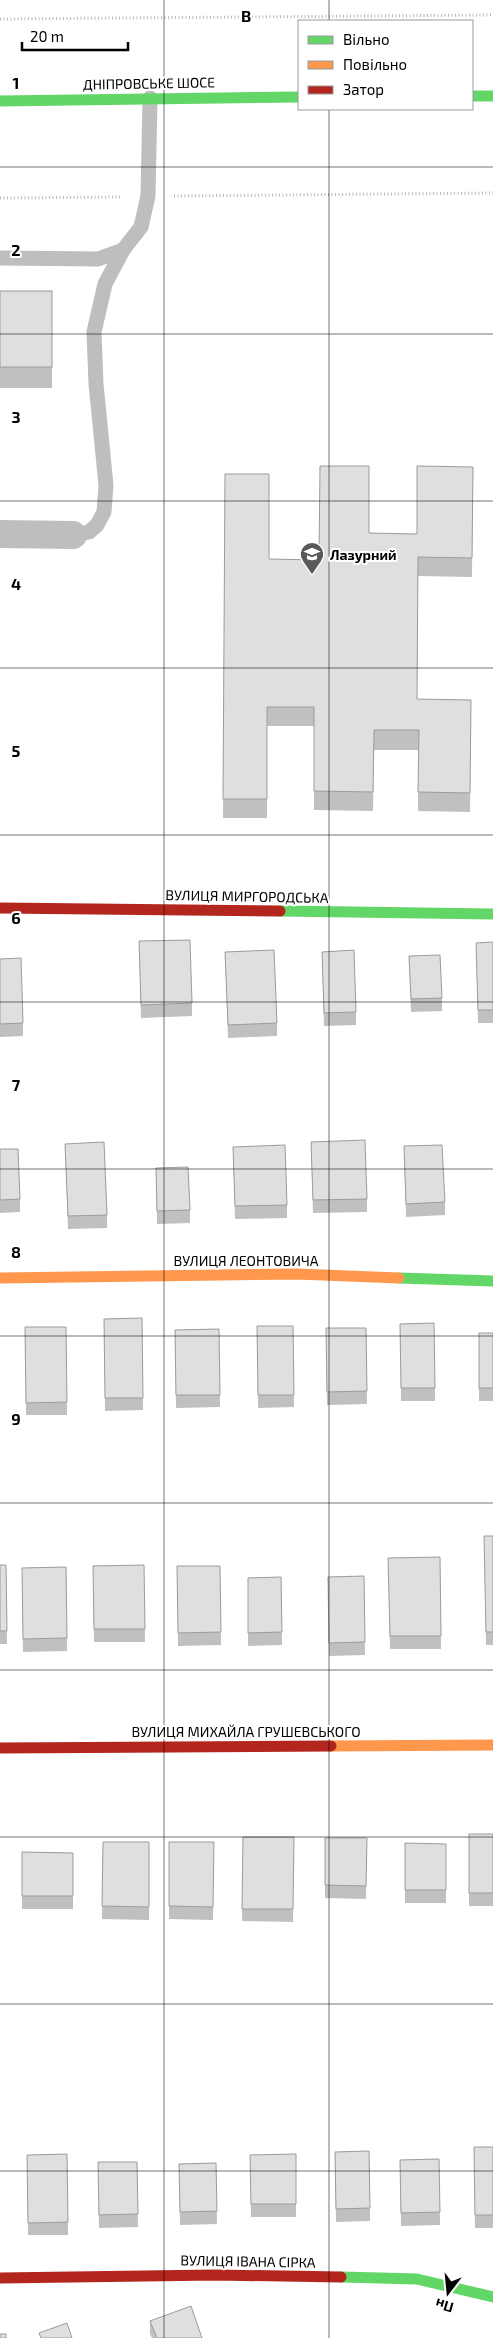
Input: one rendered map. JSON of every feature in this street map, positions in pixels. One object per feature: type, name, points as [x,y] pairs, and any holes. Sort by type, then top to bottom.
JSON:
[{"type":"street","points":[[473,96],[493,96]]},
{"type":"street","name":"ДНІПРОВСЬКЕ ШОСЕ","points":[[0,101],[298,97]]},
{"type":"street","points":[[0,534],[73,535]]},
{"type":"street","name":"ВУЛИЦЯ МИРГОРОДСЬКА","points":[[0,908],[493,914]]},
{"type":"street","name":"ВУЛИЦЯ ЛЕОНТОВИЧА","points":[[0,1278],[297,1274],[493,1281]]},
{"type":"street","name":"ВУЛИЦЯ МИХАЙЛА ГРУШЕВСЬКОГО","points":[[0,1748],[493,1745]]},
{"type":"street","name":"ВУЛИЦЯ ІВАНА СІРКА","points":[[0,2278],[216,2275],[417,2279],[493,2297]]},
{"type":"lane","points":[[73,535],[89,532],[98,525],[104,512],[106,485],[96,384],[94,332],[105,284],[123,250],[141,227],[148,196],[150,98]]},
{"type":"lane","points":[[0,258],[98,259],[123,250]]},
{"type":"path","points":[[0,19],[493,15]]},
{"type":"path","points":[[0,198],[493,193]]},
{"type":"building","points":[[0,291],[52,291],[52,367],[0,367]]},
{"type":"building","points":[[320,466],[369,466],[369,533],[417,534],[417,466],[473,467],[472,558],[418,557],[417,699],[471,700],[470,793],[418,792],[419,730],[374,730],[373,792],[314,791],[314,707],[267,707],[267,799],[223,799],[225,474],[269,474],[269,559],[319,560]]},
{"type":"building","points":[[190,940],[192,1003],[141,1005],[139,941]]},
{"type":"building","points":[[493,942],[493,1010],[478,1010],[476,943]]},
{"type":"building","points":[[274,950],[277,1023],[228,1025],[225,952]]},
{"type":"building","points":[[354,950],[356,1012],[324,1013],[322,952]]},
{"type":"building","points":[[440,955],[442,998],[411,999],[409,956]]},
{"type":"building","points":[[21,958],[23,1023],[0,1024],[0,959]]},
{"type":"building","points":[[365,1140],[367,1199],[313,1200],[311,1142]]},
{"type":"building","points":[[104,1142],[107,1215],[68,1216],[65,1144]]},
{"type":"building","points":[[285,1145],[287,1205],[235,1206],[233,1147]]},
{"type":"building","points":[[442,1145],[445,1202],[406,1204],[404,1146]]},
{"type":"building","points":[[0,1149],[18,1149],[20,1199],[0,1200]]},
{"type":"building","points":[[188,1167],[190,1210],[157,1211],[156,1168]]},
{"type":"building","points":[[142,1318],[143,1398],[105,1398],[104,1319]]},
{"type":"building","points":[[434,1323],[435,1388],[401,1388],[400,1324]]},
{"type":"building","points":[[257,1326],[293,1326],[294,1395],[258,1395]]},
{"type":"building","points":[[25,1327],[66,1327],[67,1402],[26,1403]]},
{"type":"building","points":[[326,1328],[366,1328],[367,1391],[327,1392]]},
{"type":"building","points":[[219,1329],[220,1395],[176,1395],[175,1330]]},
{"type":"building","points":[[479,1333],[493,1333],[493,1388],[479,1388]]},
{"type":"building","points":[[484,1536],[493,1536],[493,1632],[486,1632]]},
{"type":"building","points":[[440,1557],[441,1636],[390,1636],[388,1558]]},
{"type":"building","points":[[0,1565],[6,1565],[7,1631],[0,1631]]},
{"type":"building","points":[[144,1565],[145,1629],[94,1629],[93,1566]]},
{"type":"building","points":[[177,1566],[220,1566],[221,1632],[178,1633]]},
{"type":"building","points":[[66,1567],[67,1638],[23,1639],[22,1568]]},
{"type":"building","points":[[364,1576],[365,1642],[329,1643],[328,1577]]},
{"type":"building","points":[[281,1577],[282,1632],[248,1633],[248,1578]]},
{"type":"building","points":[[469,1834],[493,1834],[493,1893],[469,1893]]},
{"type":"building","points":[[243,1837],[294,1837],[293,1909],[242,1909]]},
{"type":"building","points":[[325,1838],[367,1838],[366,1886],[325,1885]]},
{"type":"building","points":[[103,1842],[149,1842],[149,1907],[102,1906]]},
{"type":"building","points":[[169,1842],[214,1842],[213,1907],[169,1906]]},
{"type":"building","points":[[405,1843],[446,1844],[446,1890],[405,1890]]},
{"type":"building","points":[[22,1852],[73,1853],[73,1896],[22,1896]]},
{"type":"building","points":[[474,2147],[493,2147],[493,2215],[475,2215]]},
{"type":"building","points":[[369,2151],[370,2208],[336,2209],[335,2152]]},
{"type":"building","points":[[67,2154],[68,2222],[28,2223],[27,2155]]},
{"type":"building","points":[[296,2154],[296,2204],[251,2204],[250,2155]]},
{"type":"building","points":[[439,2159],[440,2212],[401,2213],[400,2160]]},
{"type":"building","points":[[98,2162],[137,2162],[138,2214],[99,2215]]},
{"type":"building","points":[[216,2163],[217,2211],[180,2212],[179,2164]]},
{"type":"building","points":[[191,2306],[202,2338],[157,2338],[150,2321]]},
{"type":"building","points":[[67,2323],[72,2338],[41,2338],[39,2333]]},
{"type":"building","points":[[0,2334],[6,2334],[6,2338],[0,2338]]},
{"type":"traffic: fast","points":[[473,96],[493,96]]},
{"type":"traffic: fast","points":[[0,101],[298,97]]},
{"type":"traffic: fast","points":[[280,911],[493,914]]},
{"type":"traffic: fast","points":[[399,1278],[493,1281]]},
{"type":"traffic: fast","points":[[341,2277],[417,2279],[493,2297]]},
{"type":"traffic: slow","points":[[0,1278],[297,1274],[399,1278]]},
{"type":"traffic: slow","points":[[331,1746],[493,1745]]},
{"type":"traffic: jam","points":[[0,908],[280,911]]},
{"type":"traffic: jam","points":[[0,1748],[331,1746]]},
{"type":"traffic: jam","points":[[0,2278],[216,2275],[341,2277]]},
{"type":"place","name":"Лазурний","points":[[312,575]]}]
